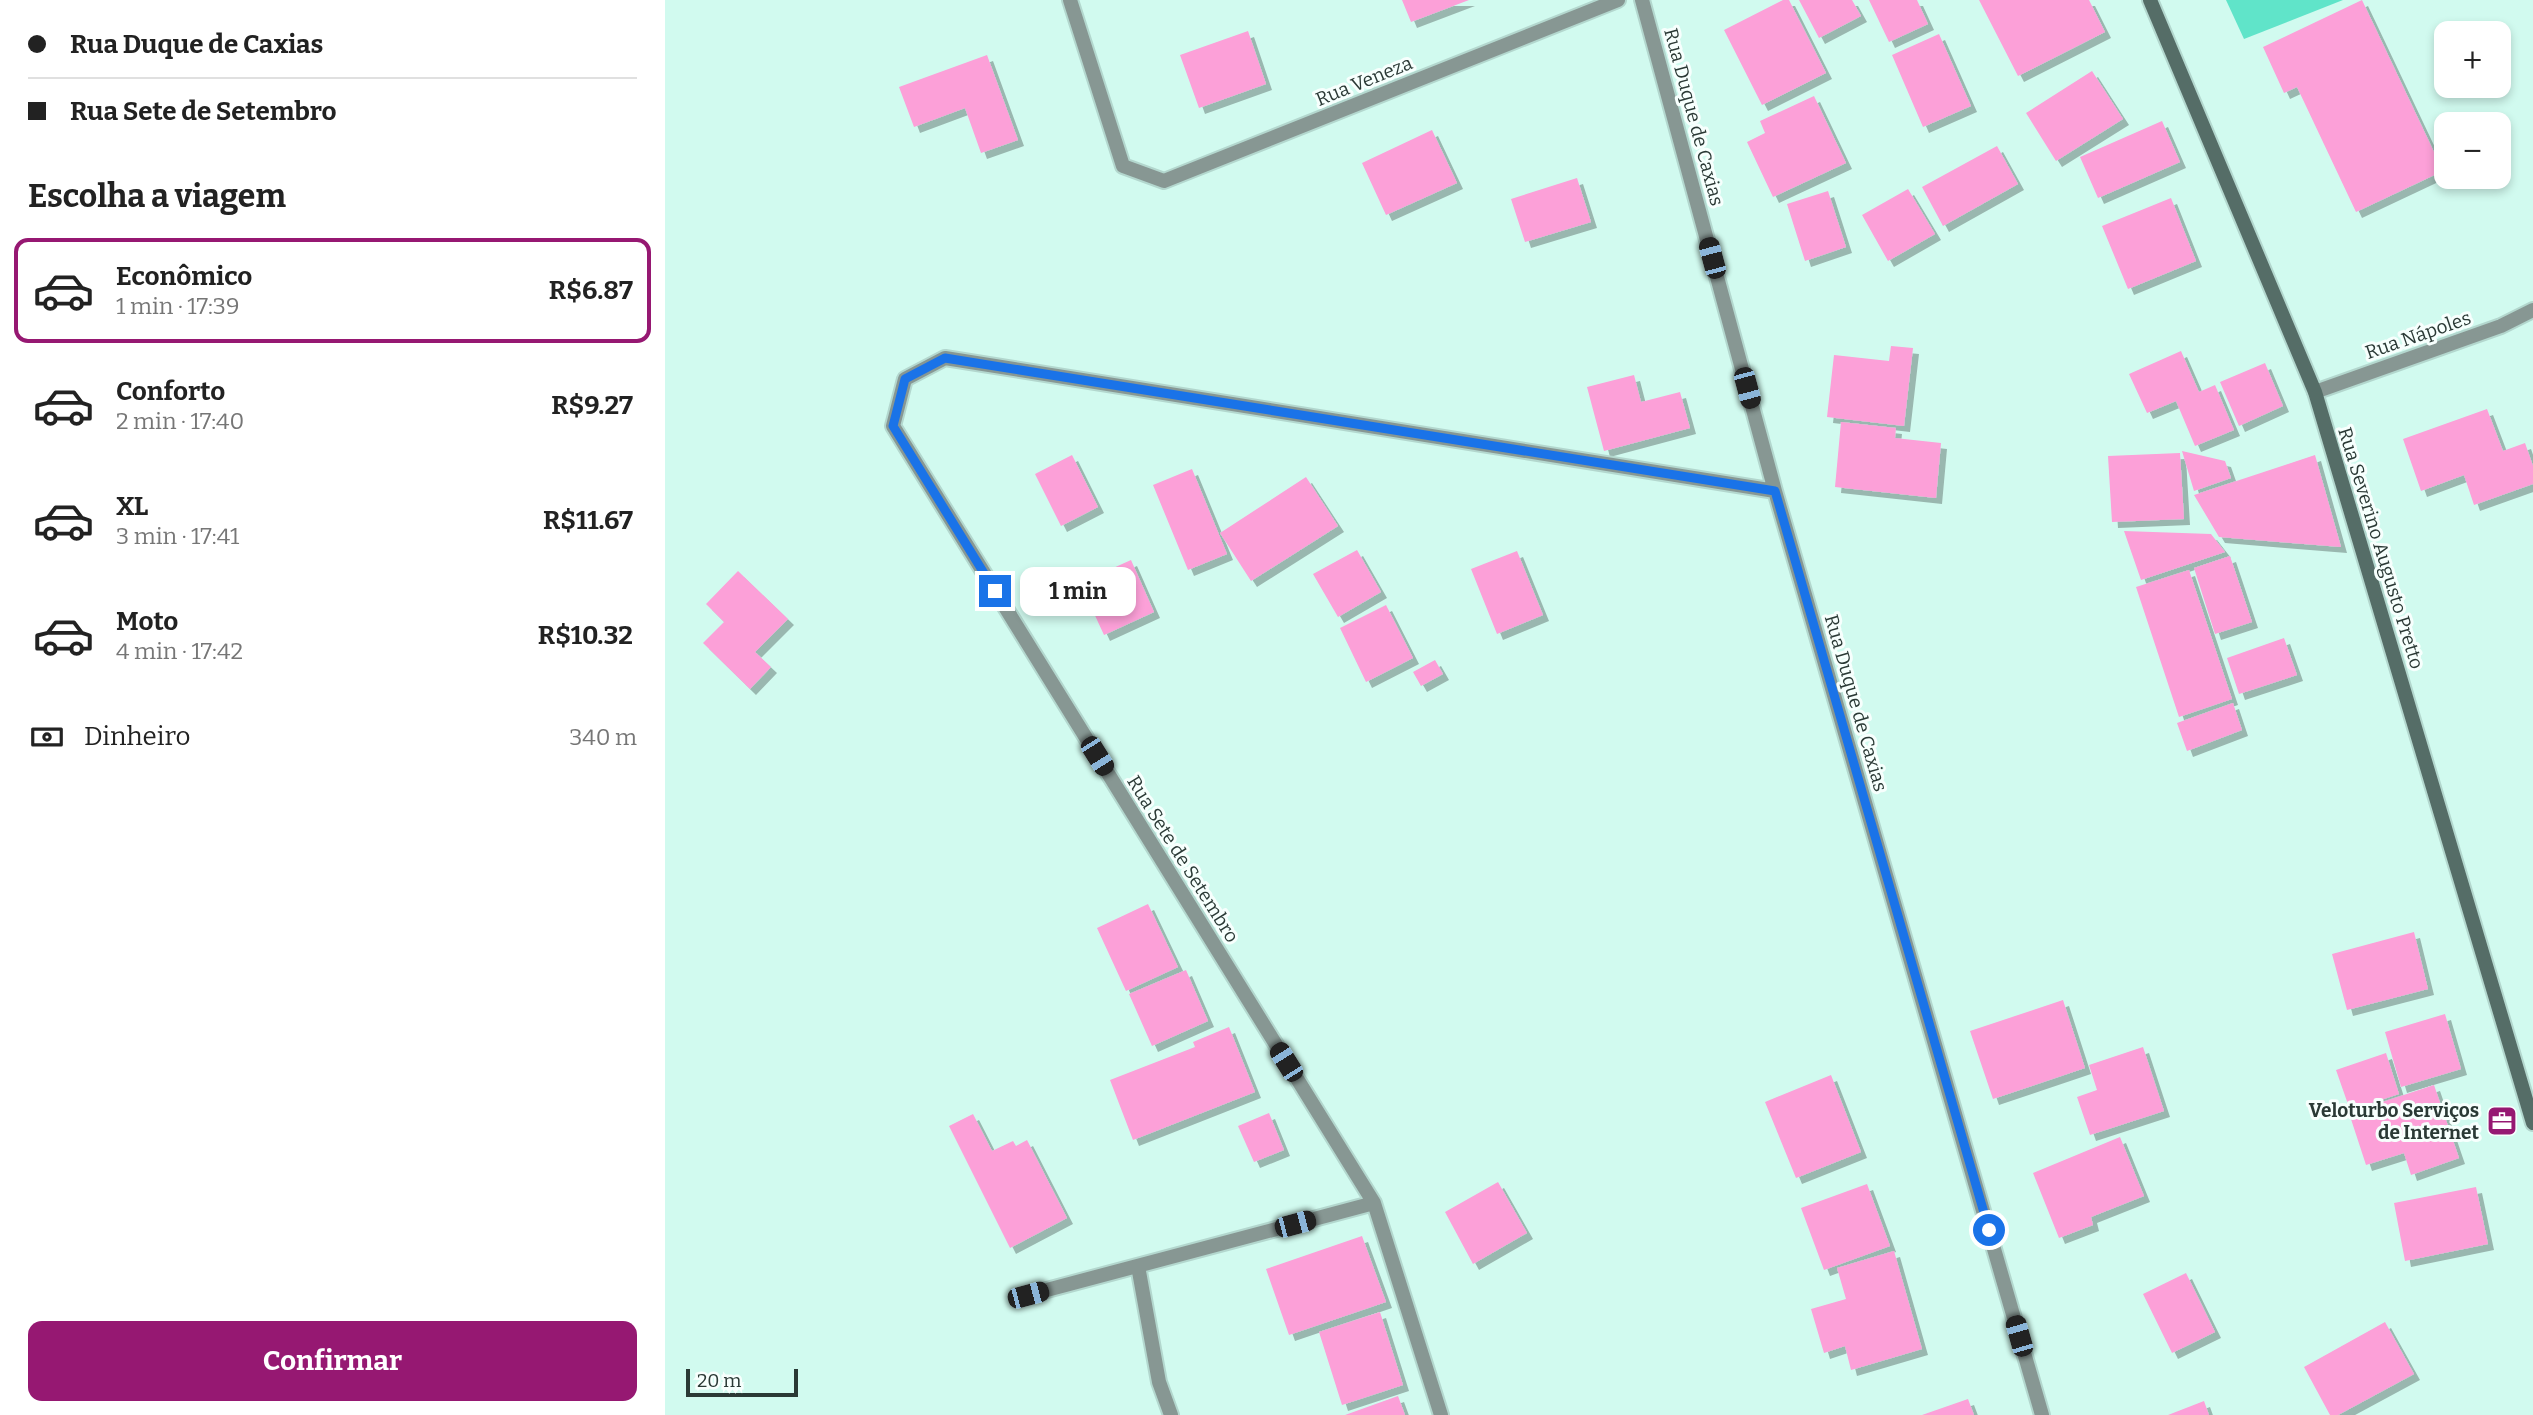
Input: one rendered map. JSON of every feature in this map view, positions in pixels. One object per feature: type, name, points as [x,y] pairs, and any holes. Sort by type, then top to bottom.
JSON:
[{"type":"street","name":"Rua Veneza","points":[[1070,0],[1123,166],[1164,181],[1618,0]]},
{"type":"street","name":"Rua Duque de Caxias","points":[[1642,0],[1775,491],[2042,1415]]},
{"type":"street","name":"Rua Severino Augusto Pretto","points":[[2150,0],[2315,392],[2533,1123]]},
{"type":"street","name":"Rua Nápoles","points":[[2315,392],[2501,327],[2533,310]]},
{"type":"street","name":"Rua Sete de Setembro","points":[[1441,1415],[1374,1203],[893,426],[905,379],[945,358],[1775,491]]},
{"type":"street","points":[[1028,1295],[1374,1203]]},
{"type":"street","points":[[1138,1266],[1159,1382],[1171,1415]]},
{"type":"green space","points":[[2226,0],[2343,0],[2244,39]]},
{"type":"building","points":[[1402,0],[1469,0],[1411,22]]},
{"type":"building","points":[[1783,0],[1789,0],[1826,73],[1762,105],[1724,30]]},
{"type":"building","points":[[1799,0],[1852,0],[1861,16],[1819,38]]},
{"type":"building","points":[[1869,0],[1917,0],[1928,24],[1889,42]]},
{"type":"building","points":[[1979,0],[2089,0],[2105,32],[2018,76]]},
{"type":"building","points":[[2362,0],[2434,152],[2434,175],[2356,212],[2297,87],[2284,93],[2263,47]]},
{"type":"building","points":[[1248,31],[1266,84],[1199,108],[1180,55]]},
{"type":"building","points":[[1939,34],[1971,106],[1923,127],[1892,55]]},
{"type":"building","points":[[987,55],[1018,140],[981,153],[965,108],[914,127],[899,87]]},
{"type":"building","points":[[2092,71],[2123,119],[2056,161],[2026,113]]},
{"type":"building","points":[[1814,96],[1846,163],[1773,197],[1747,142],[1765,133],[1760,121]]},
{"type":"building","points":[[2162,121],[2180,162],[2098,198],[2080,157]]},
{"type":"building","points":[[1432,130],[1457,183],[1386,215],[1362,163]]},
{"type":"building","points":[[1997,146],[2018,184],[1943,226],[1922,187]]},
{"type":"building","points":[[1577,178],[1591,222],[1525,242],[1511,199]]},
{"type":"building","points":[[1908,189],[1935,234],[1888,261],[1862,215]]},
{"type":"building","points":[[1828,191],[1846,247],[1805,261],[1787,204]]},
{"type":"building","points":[[2171,198],[2196,261],[2128,289],[2102,226]]},
{"type":"building","points":[[1891,346],[1913,348],[1904,426],[1827,417],[1834,355],[1889,361]]},
{"type":"building","points":[[2181,351],[2199,392],[2215,385],[2234,430],[2195,446],[2176,401],[2147,413],[2129,374]]},
{"type":"building","points":[[2265,363],[2283,406],[2239,426],[2220,382]]},
{"type":"building","points":[[1634,375],[1641,402],[1680,392],[1690,428],[1604,451],[1587,387]]},
{"type":"building","points":[[2487,409],[2503,451],[2525,443],[2533,466],[2533,484],[2474,505],[2464,475],[2421,491],[2403,439]]},
{"type":"building","points":[[1841,422],[1896,428],[1895,438],[1941,443],[1936,498],[1835,487]]},
{"type":"building","points":[[2182,451],[2225,461],[2231,478],[2194,491]]},
{"type":"building","points":[[2180,453],[2184,519],[2112,522],[2108,456]]},
{"type":"building","points":[[1072,455],[1098,507],[1061,526],[1035,474]]},
{"type":"building","points":[[2315,455],[2341,547],[2219,537],[2194,495]]},
{"type":"building","points":[[1192,469],[1227,554],[1188,570],[1153,485]]},
{"type":"building","points":[[1306,477],[1338,526],[1251,581],[1220,533]]},
{"type":"building","points":[[2124,531],[2211,534],[2225,552],[2141,580]]},
{"type":"building","points":[[1357,550],[1381,592],[1338,617],[1313,574]]},
{"type":"building","points":[[1517,551],[1543,615],[1497,634],[1471,569]]},
{"type":"building","points":[[2230,556],[2252,622],[2215,634],[2194,568]]},
{"type":"building","points":[[1131,560],[1154,612],[1104,635],[1080,583]]},
{"type":"building","points":[[2189,570],[2232,699],[2179,717],[2136,587]]},
{"type":"building","points":[[738,571],[788,619],[755,652],[771,667],[750,689],[703,643],[724,622],[706,604]]},
{"type":"building","points":[[1386,605],[1413,658],[1366,682],[1340,628]]},
{"type":"building","points":[[2284,638],[2297,675],[2239,694],[2227,658]]},
{"type":"building","points":[[1435,660],[1443,674],[1421,686],[1413,672]]},
{"type":"building","points":[[2233,703],[2242,730],[2187,751],[2177,723]]},
{"type":"building","points":[[1148,904],[1178,967],[1126,991],[1097,928]]},
{"type":"building","points":[[2414,932],[2428,989],[2347,1010],[2332,954]]},
{"type":"building","points":[[1186,970],[1208,1021],[1152,1046],[1129,994]]},
{"type":"building","points":[[2063,1000],[2085,1068],[1993,1099],[1970,1031]]},
{"type":"building","points":[[2445,1014],[2461,1069],[2401,1087],[2385,1032]]},
{"type":"building","points":[[1229,1027],[1255,1092],[1133,1140],[1110,1080],[1195,1047],[1193,1042]]},
{"type":"building","points":[[2143,1047],[2164,1111],[2090,1135],[2077,1097],[2097,1090],[2089,1065]]},
{"type":"building","points":[[2386,1053],[2399,1094],[2350,1110],[2336,1070]]},
{"type":"building","points":[[1831,1075],[1861,1152],[1796,1178],[1765,1102]]},
{"type":"building","points":[[2434,1085],[2459,1158],[2411,1175],[2404,1153],[2366,1165],[2349,1113]]},
{"type":"building","points":[[1269,1113],[1284,1150],[1254,1162],[1238,1126]]},
{"type":"building","points":[[973,1114],[992,1151],[1013,1141],[1016,1146],[1027,1140],[1067,1218],[1010,1248],[949,1126]]},
{"type":"building","points":[[2120,1137],[2144,1196],[2091,1217],[2093,1225],[2059,1238],[2033,1173]]},
{"type":"building","points":[[1498,1182],[1527,1233],[1473,1264],[1445,1212]]},
{"type":"building","points":[[1867,1184],[1890,1246],[1824,1270],[1801,1208]]},
{"type":"building","points":[[2476,1187],[2488,1244],[2405,1261],[2394,1203]]},
{"type":"building","points":[[1362,1236],[1386,1302],[1289,1335],[1266,1269]]},
{"type":"building","points":[[1894,1251],[1922,1349],[1851,1370],[1845,1346],[1824,1353],[1811,1309],[1846,1299],[1837,1268]]},
{"type":"building","points":[[2186,1273],[2215,1332],[2172,1353],[2143,1294]]},
{"type":"building","points":[[1380,1312],[1403,1385],[1342,1405],[1319,1332]]},
{"type":"building","points":[[2385,1322],[2414,1374],[2338,1415],[2330,1415],[2304,1367]]},
{"type":"building","points":[[1398,1396],[1405,1415],[1345,1415]]},
{"type":"building","points":[[1968,1399],[1974,1415],[1922,1415]]},
{"type":"building","points":[[2204,1401],[2209,1415],[2168,1415]]},
{"type":"place","name":"Veloturbo Serviços de Internet","points":[[2502,1121]]},
{"type":"route","points":[[995,591],[893,426],[905,379],[945,358],[1775,491],[1989,1230]]}]
